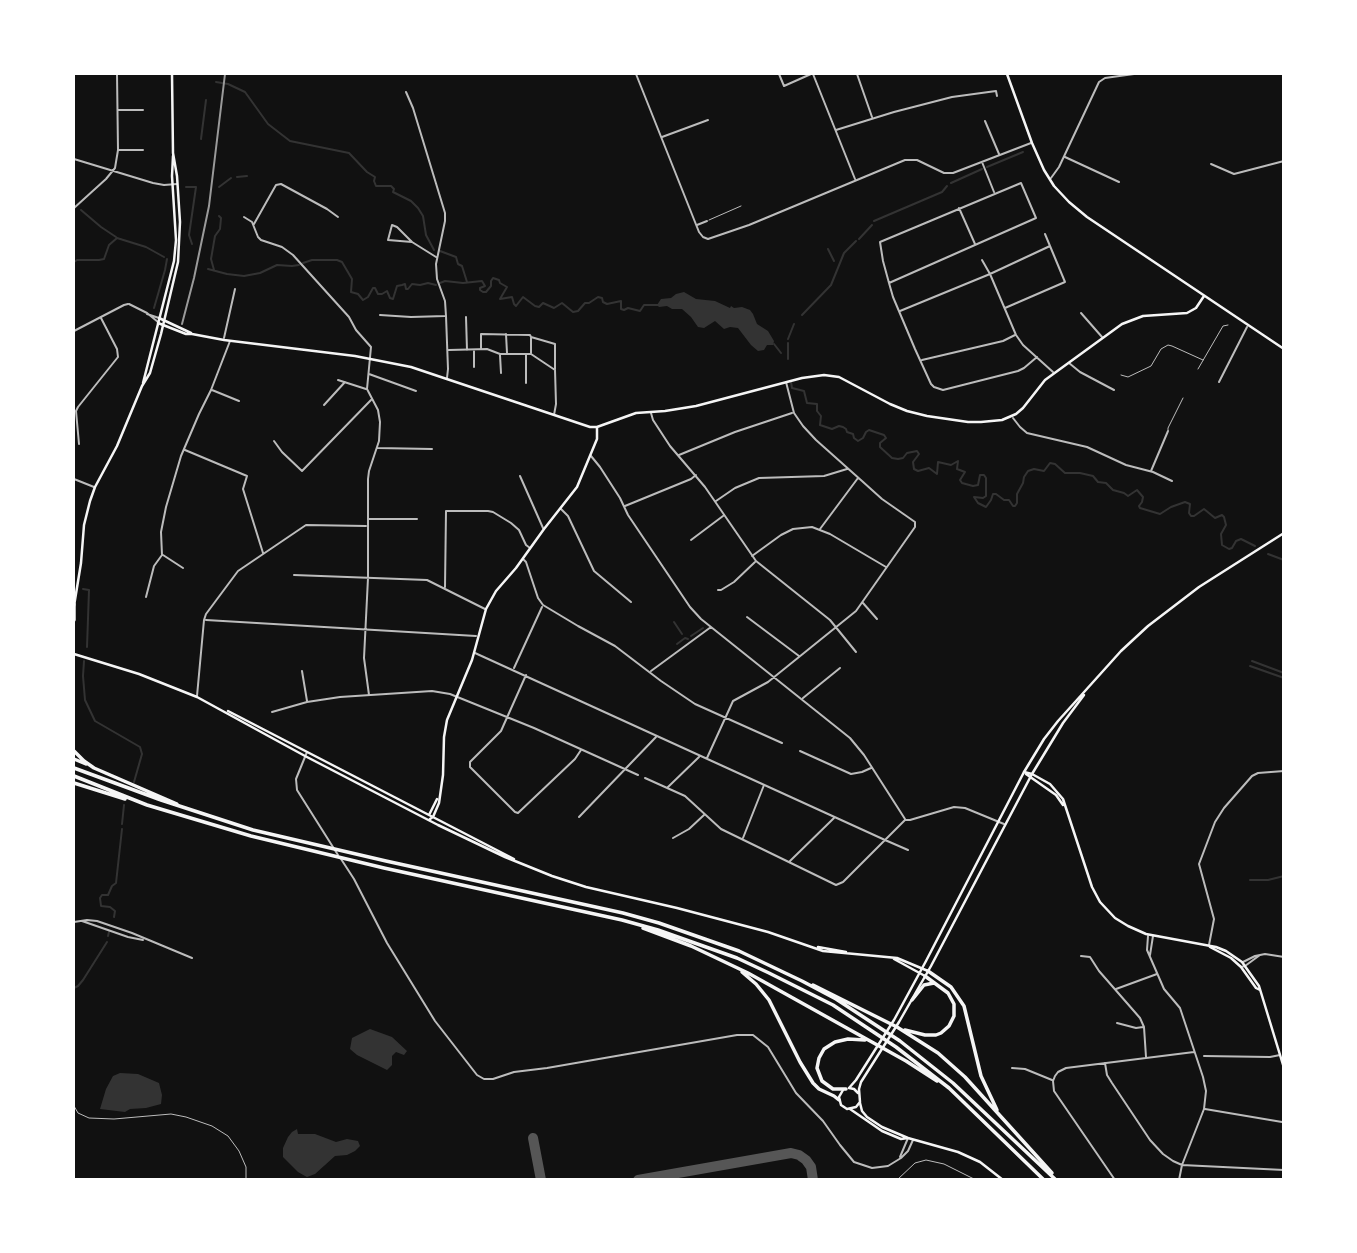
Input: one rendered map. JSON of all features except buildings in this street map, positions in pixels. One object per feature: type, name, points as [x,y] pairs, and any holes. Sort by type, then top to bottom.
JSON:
[{"type":"highway","points":[[74,606],[74,620]]},
{"type":"highway","points":[[74,751],[94,768]]},
{"type":"highway","points":[[74,759],[199,813]]},
{"type":"highway","points":[[74,768],[253,830],[623,913],[660,923],[738,951],[802,981],[900,1041],[953,1083],[1057,1180]]},
{"type":"highway","points":[[74,776],[147,805]]},
{"type":"highway","points":[[74,783],[295,848],[622,920],[658,930],[748,963],[832,1005],[896,1047],[949,1088],[1044,1180]]},
{"type":"highway","points":[[622,920],[674,939],[731,965],[949,1088]]},
{"type":"highway","points":[[731,965],[756,984],[769,1000],[813,1083],[839,1100]]},
{"type":"highway","points":[[905,1031],[936,1035],[950,1026],[954,1016],[954,1004],[948,993],[926,974]]},
{"type":"highway","points":[[926,974],[951,986],[964,1006],[985,1088],[1002,1117]]},
{"type":"highway","points":[[802,981],[821,987],[905,1031],[938,1054],[1002,1117],[1057,1180]]},
{"type":"highway","points":[[912,1000],[924,985],[936,984]]},
{"type":"highway","points":[[848,1088],[834,1089],[822,1081],[817,1068],[819,1058],[824,1049],[835,1042],[849,1039],[867,1040]]},
{"type":"main road","points":[[142,386],[174,261],[176,240],[172,184],[172,74]]},
{"type":"main road","points":[[1007,74],[1032,143],[1050,179],[1062,195],[1077,209],[1283,349]]},
{"type":"main road","points":[[74,606],[84,525],[95,487],[117,446],[149,373],[173,286],[179,251],[180,222],[173,153]]},
{"type":"main road","points":[[159,320],[163,325],[186,334],[371,359],[411,368],[590,427],[630,415],[718,401],[817,375],[829,375],[850,382],[890,404],[927,416],[968,422],[1012,417],[1020,412],[1053,372],[1122,324],[1136,318],[1187,313],[1196,308],[1204,296]]},
{"type":"main road","points":[[159,320],[192,334]]},
{"type":"main road","points":[[429,820],[439,803],[445,729],[456,696],[470,667],[486,609],[496,591],[577,487],[597,439],[597,427]]},
{"type":"main road","points":[[910,1139],[901,1139],[882,1131],[842,1107],[839,1100],[841,1092],[848,1088],[880,1043],[1044,739],[1127,645],[1182,599],[1283,533]]},
{"type":"main road","points":[[74,562],[81,563]]},
{"type":"main road","points":[[74,654],[139,674],[237,715],[472,842],[552,876],[586,887],[768,932],[815,947],[905,961],[922,968],[926,974]]},
{"type":"main road","points":[[1003,1180],[990,1168],[970,1157],[910,1139],[883,1127],[862,1111],[858,1093],[861,1082],[912,1000],[1031,776],[1063,723],[1092,684]]},
{"type":"main road","points":[[306,753],[520,862]]},
{"type":"main road","points":[[1024,772],[1055,789],[1063,799],[1092,887],[1100,902],[1122,922],[1151,935],[1216,947],[1226,951],[1243,965],[1255,979],[1283,1068]]},
{"type":"main road","points":[[429,820],[429,814],[439,796]]},
{"type":"main road","points":[[888,957],[926,974]]},
{"type":"main road","points":[[848,1088],[858,1093]]},
{"type":"main road","points":[[850,1110],[860,1102]]},
{"type":"street","points":[[74,208],[113,171],[118,149],[117,74]]},
{"type":"street","points":[[636,74],[696,225],[703,237],[708,239],[909,159],[949,173],[958,172],[1032,143]]},
{"type":"street","points":[[779,74],[784,86],[813,74],[856,180]]},
{"type":"street","points":[[857,74],[872,118]]},
{"type":"street","points":[[1050,179],[1055,174],[1102,79],[1110,75],[1134,74]]},
{"type":"street","points":[[836,130],[952,97],[1002,90]]},
{"type":"street","points":[[996,91],[997,96]]},
{"type":"street","points":[[405,92],[413,108],[445,213],[437,257],[437,279],[445,301],[449,369],[447,378]]},
{"type":"street","points":[[117,110],[142,110]]},
{"type":"street","points":[[662,137],[708,120]]},
{"type":"street","points":[[985,121],[999,155]]},
{"type":"street","points":[[118,149],[143,150]]},
{"type":"street","points":[[1064,156],[1119,181]]},
{"type":"street","points":[[74,159],[159,184],[177,184]]},
{"type":"street","points":[[1211,164],[1234,174],[1283,161]]},
{"type":"street","points":[[982,162],[995,193]]},
{"type":"street","points":[[889,283],[1036,218],[1021,183],[880,242],[889,283],[920,361],[934,387],[943,390],[1018,371],[1037,357]]},
{"type":"street","points":[[254,225],[274,188],[281,184],[338,217]]},
{"type":"street","points":[[959,208],[975,245]]},
{"type":"street","points":[[244,217],[254,225],[261,240],[282,247],[293,255],[349,317],[371,347],[367,389],[380,416],[377,448],[369,471],[364,658],[369,695]]},
{"type":"street","points":[[696,225],[707,221]]},
{"type":"street","points":[[412,243],[388,240],[392,225],[412,243],[437,257]]},
{"type":"street","points":[[1004,309],[1065,282],[1045,234]]},
{"type":"street","points":[[900,312],[1050,246]]},
{"type":"street","points":[[982,260],[1016,335],[1023,345],[1053,372]]},
{"type":"street","points":[[223,340],[235,289]]},
{"type":"street","points":[[74,331],[130,304],[159,320]]},
{"type":"street","points":[[1081,313],[1103,338]]},
{"type":"street","points":[[380,315],[446,316]]},
{"type":"street","points":[[466,317],[467,350]]},
{"type":"street","points":[[79,444],[76,411],[118,357],[117,349],[101,318]]},
{"type":"street","points":[[1219,382],[1248,326]]},
{"type":"street","points":[[481,349],[481,334],[530,335],[555,344],[554,415]]},
{"type":"street","points":[[506,334],[507,354]]},
{"type":"street","points":[[920,361],[1003,341],[1016,335]]},
{"type":"street","points":[[531,337],[531,354]]},
{"type":"street","points":[[146,597],[153,568],[162,555],[161,531],[166,507],[184,450],[230,340]]},
{"type":"street","points":[[448,350],[487,349],[500,354],[531,354],[555,370]]},
{"type":"street","points":[[474,350],[474,368]]},
{"type":"street","points":[[500,354],[500,373]]},
{"type":"street","points":[[526,354],[526,383]]},
{"type":"street","points":[[1068,362],[1073,369],[1114,390]]},
{"type":"street","points":[[368,374],[415,391]]},
{"type":"street","points":[[338,380],[367,389]]},
{"type":"street","points":[[706,759],[733,701],[775,676],[856,611],[915,527],[915,524],[813,437],[794,413],[789,381]]},
{"type":"street","points":[[324,405],[345,383]]},
{"type":"street","points":[[211,390],[239,401]]},
{"type":"street","points":[[274,441],[302,471],[372,399]]},
{"type":"street","points":[[74,405],[78,407]]},
{"type":"street","points":[[651,412],[653,420],[696,475],[756,561],[837,627],[856,652]]},
{"type":"street","points":[[678,455],[751,426],[794,413]]},
{"type":"street","points":[[1012,417],[1027,433],[1081,445],[1172,481]]},
{"type":"street","points":[[1150,472],[1168,431]]},
{"type":"street","points":[[377,448],[432,449]]},
{"type":"street","points":[[184,450],[247,475],[243,489],[264,554]]},
{"type":"street","points":[[591,456],[691,609],[859,746],[905,820]]},
{"type":"street","points":[[715,502],[735,488],[759,478],[824,476],[849,469]]},
{"type":"street","points":[[624,506],[696,475]]},
{"type":"street","points":[[520,476],[544,529]]},
{"type":"street","points":[[820,529],[858,477]]},
{"type":"street","points":[[74,479],[95,487]]},
{"type":"street","points":[[560,508],[566,514],[594,571],[631,603]]},
{"type":"street","points":[[445,588],[446,511],[493,512],[519,530],[530,549]]},
{"type":"street","points":[[691,540],[724,516]]},
{"type":"street","points":[[368,519],[417,519]]},
{"type":"street","points":[[197,697],[204,620],[238,571],[306,525],[368,526]]},
{"type":"street","points":[[752,556],[782,535],[803,527],[820,529],[886,567]]},
{"type":"street","points":[[162,555],[183,568]]},
{"type":"street","points":[[523,559],[543,605],[615,646],[686,698],[782,743]]},
{"type":"street","points":[[718,590],[734,582],[756,561]]},
{"type":"street","points":[[294,576],[422,579],[486,609]]},
{"type":"street","points":[[862,603],[877,619]]},
{"type":"street","points":[[513,669],[543,605]]},
{"type":"street","points":[[747,617],[800,657]]},
{"type":"street","points":[[204,620],[477,636]]},
{"type":"street","points":[[650,672],[711,626]]},
{"type":"street","points":[[474,653],[908,850]]},
{"type":"street","points":[[803,699],[840,668]]},
{"type":"street","points":[[302,671],[307,702]]},
{"type":"street","points":[[526,675],[501,731],[469,764],[470,767],[515,812],[520,812],[575,760],[582,749]]},
{"type":"street","points":[[272,712],[307,702],[340,697],[432,691],[456,696],[508,717],[638,775]]},
{"type":"street","points":[[579,817],[657,736]]},
{"type":"street","points":[[800,751],[851,774],[872,768]]},
{"type":"street","points":[[306,753],[296,779],[297,790],[435,1021],[477,1075],[484,1079],[493,1079],[514,1072],[547,1069],[753,1034],[768,1047],[796,1093],[823,1121],[851,1160],[872,1168],[888,1166],[910,1148],[910,1139]]},
{"type":"street","points":[[667,788],[700,756]]},
{"type":"street","points":[[1209,946],[1214,919],[1199,866],[1213,827],[1224,808],[1251,777],[1258,773],[1283,771]]},
{"type":"street","points":[[645,778],[685,796],[720,828],[834,884],[839,884],[905,820],[960,806],[1004,824]]},
{"type":"street","points":[[743,839],[764,785]]},
{"type":"street","points":[[673,838],[705,815]]},
{"type":"street","points":[[790,862],[834,818]]},
{"type":"street","points":[[74,922],[81,920],[128,937],[146,940],[191,958]]},
{"type":"street","points":[[1151,935],[1150,956],[1164,989],[1180,1008],[1205,1084],[1204,1109],[1182,1165],[1179,1180]]},
{"type":"street","points":[[1243,965],[1260,955],[1271,953],[1283,957]]},
{"type":"street","points":[[1081,956],[1090,957],[1140,1018],[1144,1027],[1146,1058]]},
{"type":"street","points":[[1115,989],[1157,974]]},
{"type":"street","points":[[1117,1023],[1136,1028],[1144,1027]]},
{"type":"street","points":[[1115,1180],[1054,1091],[1055,1076],[1061,1070],[1194,1052]]},
{"type":"street","points":[[1204,1056],[1280,1055]]},
{"type":"street","points":[[1105,1063],[1107,1075],[1150,1140],[1163,1154],[1182,1165],[1283,1170]]},
{"type":"street","points":[[1012,1068],[1033,1072],[1053,1081]]},
{"type":"street","points":[[1204,1109],[1282,1122]]},
{"type":"lane","points":[[707,221],[741,206]]},
{"type":"lane","points":[[1198,369],[1223,326],[1228,324]]},
{"type":"lane","points":[[1121,375],[1128,377],[1151,366],[1161,349],[1168,345],[1203,360]]},
{"type":"lane","points":[[1168,431],[1183,398]]},
{"type":"lane","points":[[74,1107],[89,1118],[114,1119],[171,1114],[212,1126],[223,1132],[237,1147],[246,1167],[246,1180]]},
{"type":"lane","points":[[897,1180],[915,1163],[926,1160],[944,1164],[976,1180]]},
{"type":"shaded area","points":[[684,292],[696,299],[750,310],[757,324],[768,331],[774,341],[773,345],[767,345],[764,350],[758,351],[738,328],[724,329],[715,321],[704,328],[698,327],[682,309],[657,305],[661,299]]},
{"type":"shaded area","points":[[370,1029],[392,1037],[407,1051],[404,1055],[396,1052],[392,1056],[392,1065],[387,1070],[350,1049],[352,1038]]},
{"type":"shaded area","points":[[120,1073],[138,1074],[159,1083],[161,1104],[125,1112],[100,1109],[113,1076]]},
{"type":"shaded area","points":[[297,1129],[298,1134],[315,1134],[336,1142],[347,1139],[358,1141],[360,1146],[347,1155],[335,1156],[315,1174],[307,1177],[283,1157],[283,1148],[288,1137]]},
{"type":"waterway","points":[[216,82],[245,92],[268,124],[290,141],[349,153],[375,177],[376,186],[391,186],[393,192],[411,201],[418,208],[423,216],[426,235],[434,250]]},
{"type":"waterway","points":[[201,139],[206,100]]},
{"type":"waterway","points":[[987,167],[1023,152]]},
{"type":"waterway","points":[[951,183],[982,169]]},
{"type":"waterway","points":[[237,177],[247,176]]},
{"type":"waterway","points":[[219,187],[231,178]]},
{"type":"waterway","points":[[874,221],[942,192],[947,186]]},
{"type":"waterway","points":[[186,187],[196,187],[189,235],[192,244]]},
{"type":"waterway","points":[[81,210],[116,237]]},
{"type":"waterway","points":[[214,270],[211,259],[215,236],[220,229],[219,216]]},
{"type":"waterway","points":[[859,239],[872,225]]},
{"type":"waterway","points":[[74,262],[104,259],[109,245],[117,238],[146,247],[164,257]]},
{"type":"waterway","points":[[802,315],[831,285],[844,253],[856,241]]},
{"type":"waterway","points":[[828,249],[834,261]]},
{"type":"waterway","points":[[440,251],[456,257],[467,282]]},
{"type":"waterway","points":[[154,308],[167,259]]},
{"type":"waterway","points":[[303,263],[312,260],[342,262],[352,279],[351,292],[358,294],[363,300],[373,288],[378,294],[387,291],[393,299],[397,286],[405,284],[408,289],[412,284],[436,285]]},
{"type":"waterway","points":[[208,269],[244,276],[260,273],[277,265],[299,265]]},
{"type":"waterway","points":[[440,283],[482,281],[485,286],[480,290],[486,292],[493,278],[507,287],[500,299],[512,297],[516,306],[523,297],[539,307],[543,303],[554,308],[562,303],[573,312],[598,297],[607,304],[621,301],[621,309],[624,310],[628,308],[640,311],[644,305],[659,305]]},
{"type":"waterway","points":[[788,339],[794,324]]},
{"type":"waterway","points":[[788,343],[788,359]]},
{"type":"waterway","points":[[774,344],[781,353]]},
{"type":"waterway","points":[[791,382],[792,388],[804,391],[807,403],[817,404],[817,411],[821,416],[820,425],[832,429],[843,427],[858,441],[869,430],[884,435],[886,438],[880,443],[880,447],[892,458],[903,458],[907,453],[917,451],[919,454],[913,462],[914,469],[918,471],[929,468],[937,474],[938,462],[951,465],[958,461],[957,469],[965,472],[960,480],[962,483],[978,485],[980,475],[984,475],[986,496],[974,497],[986,507],[993,494],[1009,500],[1015,506],[1017,494],[1028,471],[1044,471],[1050,463],[1065,473],[1093,476],[1098,482],[1106,483],[1113,490],[1128,496],[1137,490],[1143,497],[1140,508],[1160,514],[1185,502],[1190,504],[1191,516],[1204,509],[1215,518],[1222,515],[1226,525],[1221,534],[1222,545],[1229,549],[1241,539],[1255,546]]},
{"type":"waterway","points":[[1268,554],[1284,560]]},
{"type":"waterway","points":[[83,589],[89,590],[87,647]]},
{"type":"waterway","points":[[674,622],[682,634]]},
{"type":"waterway","points":[[691,636],[703,628]]},
{"type":"waterway","points":[[677,644],[685,638],[688,639]]},
{"type":"waterway","points":[[84,661],[85,700],[95,721],[140,747],[142,754],[134,782]]},
{"type":"waterway","points":[[1252,661],[1284,673]]},
{"type":"waterway","points":[[1250,666],[1284,678]]},
{"type":"waterway","points":[[122,824],[124,805]]},
{"type":"waterway","points":[[114,917],[115,911],[101,906],[100,898],[102,895],[108,895],[116,883],[122,829]]},
{"type":"waterway","points":[[1250,880],[1268,880],[1284,876]]},
{"type":"waterway","points":[[108,936],[109,932]]},
{"type":"waterway","points":[[74,988],[83,980],[107,942]]},
{"type":"taxiway","points":[[533,1138],[541,1180]]},
{"type":"taxiway","points":[[638,1180],[791,1153],[806,1160],[811,1167],[813,1180]]},
{"type":"railway","points":[[182,324],[209,206],[225,74]]}]
